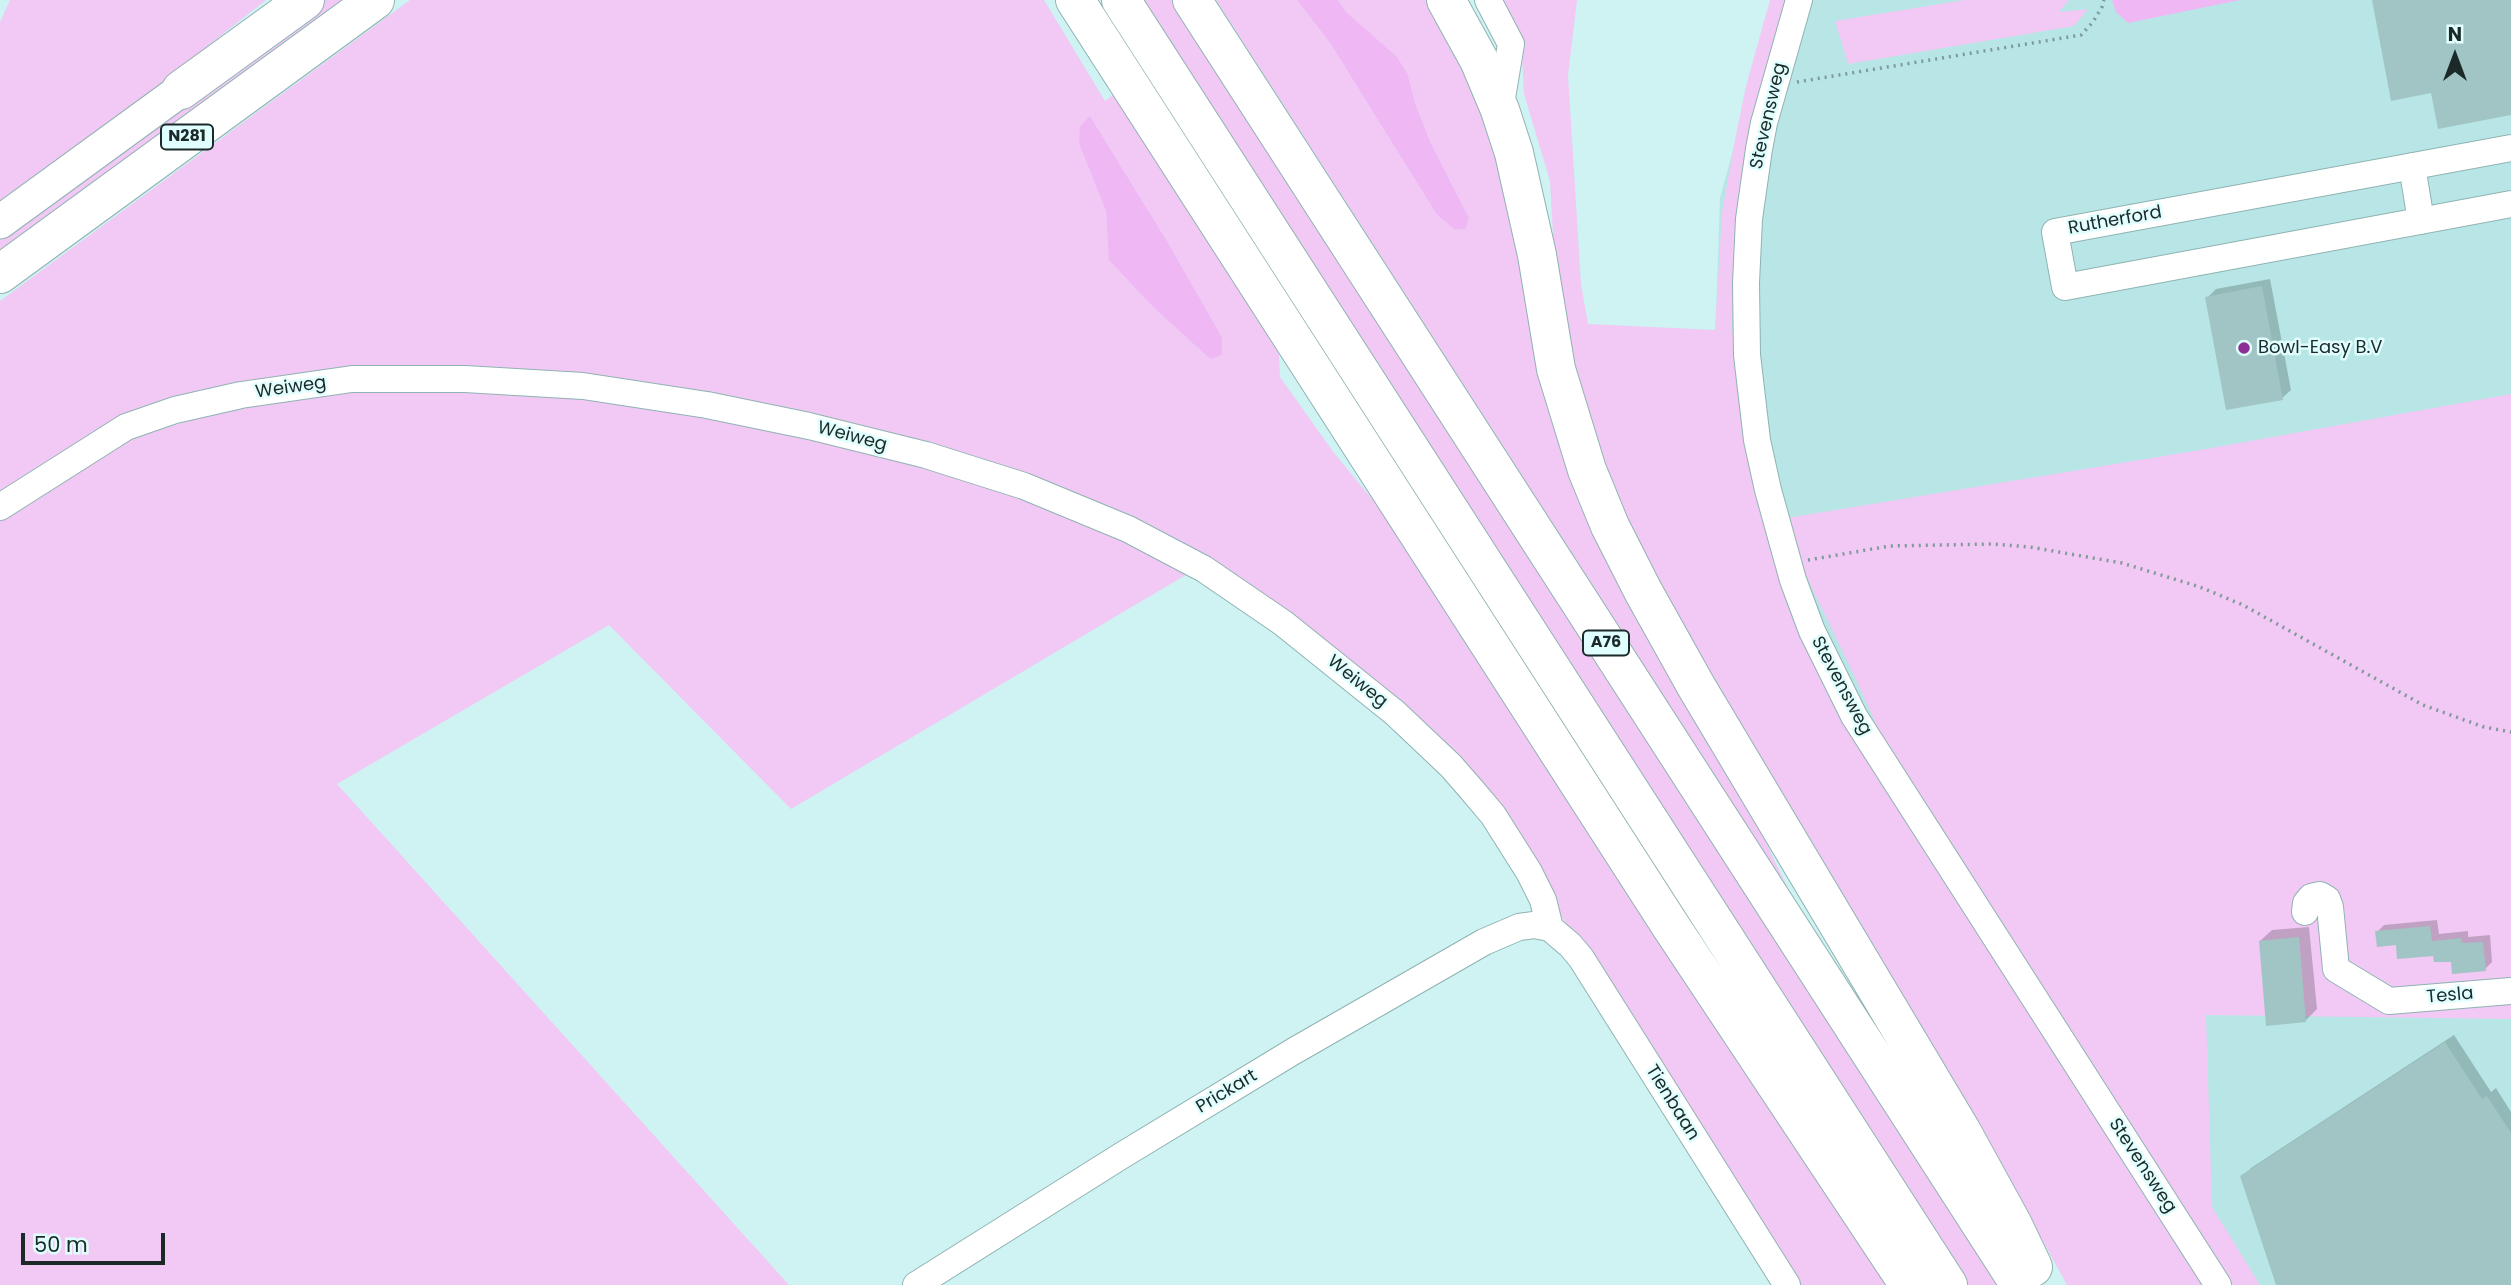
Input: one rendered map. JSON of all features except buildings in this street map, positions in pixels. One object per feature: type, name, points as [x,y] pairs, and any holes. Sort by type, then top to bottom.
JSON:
[{"type":"highway","name":"N281","points":[[181,90],[305,0]]},
{"type":"highway","name":"N281","points":[[0,274],[375,0]]},
{"type":"highway","points":[[1075,0],[1670,925],[1909,1285]]},
{"type":"highway","points":[[1121,0],[1948,1285]]},
{"type":"highway","name":"A76","points":[[1192,0],[2021,1285]]},
{"type":"highway","points":[[1446,0],[1479,60],[1500,110],[1522,184],[1556,369],[1587,470],[1610,526],[1696,686],[1962,1132],[2013,1224],[2042,1285]]},
{"type":"main road","name":"N281","points":[[0,222],[181,90]]},
{"type":"street","points":[[1488,0],[1511,44],[1500,110]]},
{"type":"street","name":"Stevensweg","points":[[1799,0],[1762,136],[1749,219],[1746,318],[1749,385],[1756,440],[1788,565],[1812,631],[1854,716],[2218,1285]]},
{"type":"street","name":"Rutherford","points":[[2511,148],[2055,232],[2065,287],[2511,204]]},
{"type":"street","points":[[2412,166],[2421,221]]},
{"type":"street","name":"Weiweg","points":[[0,507],[126,427],[176,410],[241,395],[352,379],[465,379],[583,386],[706,405],[809,426],[926,456],[1024,486],[1128,529],[1204,569],[1283,623],[1395,713],[1451,766],[1493,815],[1530,872],[1544,900],[1549,928]]},
{"type":"street","name":"Tesla","points":[[2305,912],[2306,903],[2311,897],[2320,895],[2327,899],[2336,969],[2389,1001],[2511,991]]},
{"type":"street","name":"Prickart","points":[[916,1285],[1133,1149],[1484,942],[1519,928],[1549,928]]},
{"type":"street","name":"Tienbaan","points":[[1549,928],[1581,958],[1787,1285]]},
{"type":"path","points":[[1775,86],[2081,35],[2098,15],[2104,0]]},
{"type":"path","points":[[1788,565],[1890,546],[1958,543],[2030,547],[2122,563],[2200,587],[2243,605],[2423,705],[2484,727],[2511,732]]},
{"type":"shaded area","points":[[10,0],[266,0],[98,133],[0,206],[0,22]]},
{"type":"shaded area","points":[[314,0],[347,0],[0,253],[0,227]]},
{"type":"shaded area","points":[[410,0],[1044,0],[1105,101],[1117,92],[1278,335],[1280,377],[1334,453],[1425,563],[1892,1285],[1792,1285],[1590,966],[1537,873],[1448,757],[1128,522],[616,381],[219,392],[0,498],[0,301]],"holes":[[[1090,116],[1222,337],[1210,359],[1154,308],[1110,260],[1106,211],[1102,195],[1090,171]]]},
{"type":"shaded area","points":[[1141,0],[1183,0],[1999,1285],[1960,1285]]},
{"type":"shaded area","points":[[1216,0],[1297,0],[1330,43],[1437,215],[1455,230],[1466,229],[1469,218],[1430,141],[1415,103],[1408,75],[1347,13],[1338,0],[1434,0],[1483,84],[1534,313],[1746,801],[1789,891]]},
{"type":"shaded area","points":[[1297,0],[1338,0],[1347,13],[1397,57],[1408,75],[1415,103],[1430,141],[1469,218],[1466,229],[1455,230],[1437,215],[1330,43]]},
{"type":"shaded area","points":[[1503,0],[1577,0],[1568,75],[1581,284],[1588,324],[1715,330],[1722,213],[1746,86],[1770,0],[1787,0],[1734,265],[1732,327],[1740,397],[1777,569],[2203,1285],[2067,1285],[2011,1183],[1753,757],[1613,499],[1557,305],[1550,181],[1524,94],[1521,37]]},
{"type":"shaded area","points":[[1774,0],[2511,0],[2511,1285],[2177,1285],[1911,879],[1715,346],[1720,198]]},
{"type":"shaded area","points":[[1965,0],[2069,0],[2059,12],[2088,9],[2074,26],[1848,64],[1835,21]]},
{"type":"shaded area","points":[[2112,0],[2240,0],[2128,23],[2116,12]]},
{"type":"shaded area","points":[[1090,116],[1222,337],[1222,355],[1210,359],[1154,308],[1109,260],[1106,211],[1079,143],[1080,126]]},
{"type":"shaded area","points":[[386,391],[487,392],[613,401],[843,444],[946,472],[1043,506],[1121,536],[1189,573],[791,809],[609,625],[337,784],[789,1285],[0,1285],[0,521],[99,455],[139,435],[224,411],[316,394]]},
{"type":"shaded area","points":[[2511,394],[2511,1019],[2206,1015],[2212,1207],[2260,1285],[2233,1285],[1880,733],[1797,557],[1787,518],[2206,449]]},
{"type":"place","name":"Bowl-Easy B.V","points":[[2244,348]]}]
